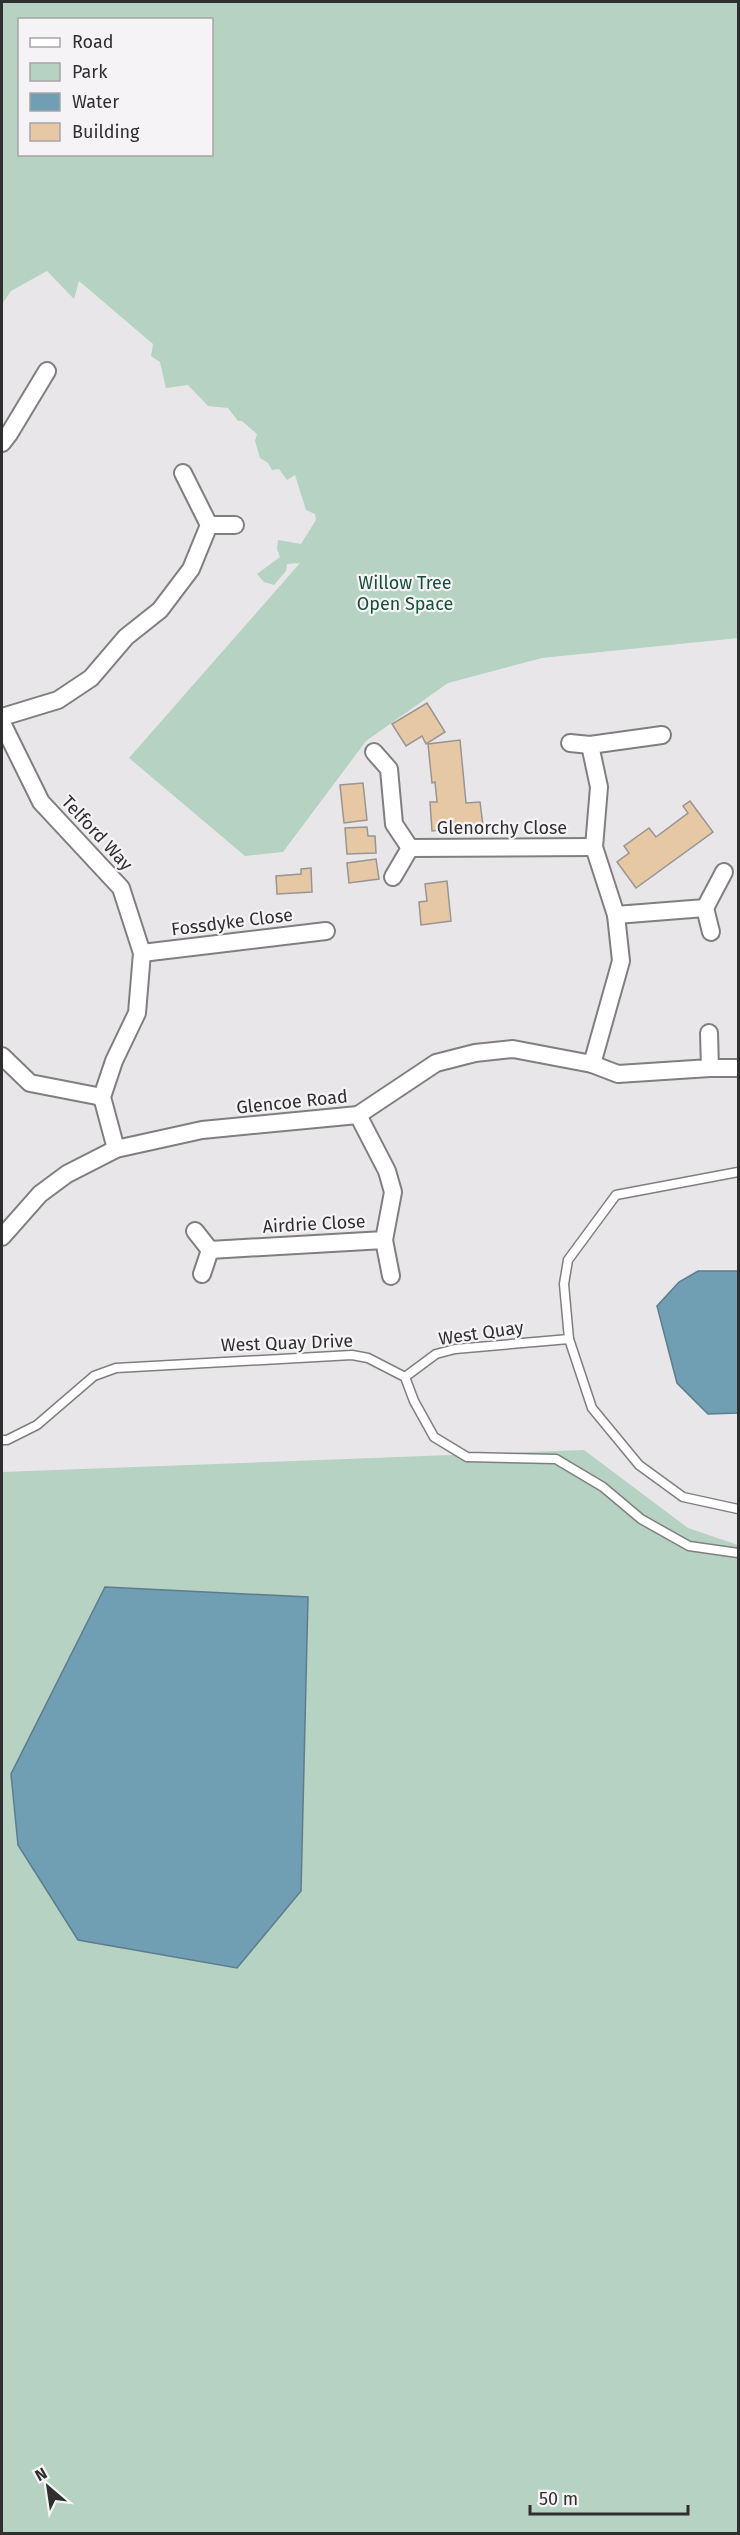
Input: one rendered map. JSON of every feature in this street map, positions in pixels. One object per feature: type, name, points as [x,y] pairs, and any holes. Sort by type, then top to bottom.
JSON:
[{"type":"street","points":[[2,443],[47,371]]},
{"type":"street","points":[[2,717],[58,700],[91,678],[126,637],[160,610],[191,569],[209,525],[183,473]]},
{"type":"street","points":[[209,525],[235,525]]},
{"type":"street","name":"Telford Way","points":[[2,723],[41,802],[121,888],[142,953],[137,1013],[114,1061],[102,1097]]},
{"type":"street","points":[[570,743],[590,745],[662,735]]},
{"type":"street","points":[[590,745],[599,787],[594,847],[616,915],[621,961],[592,1065]]},
{"type":"street","points":[[374,752],[389,769],[394,824],[410,848],[393,877]]},
{"type":"street","name":"Glenorchy Close","points":[[410,848],[594,847]]},
{"type":"street","points":[[711,932],[705,908],[724,872]]},
{"type":"street","points":[[616,915],[705,908]]},
{"type":"street","name":"Fossdyke Close","points":[[142,953],[326,931]]},
{"type":"street","points":[[709,1033],[710,1068]]},
{"type":"street","name":"Glencoe Road","points":[[2,1237],[40,1194],[66,1174],[116,1149],[202,1130],[358,1115],[436,1063],[475,1053],[513,1049],[592,1065],[618,1074],[738,1068]]},
{"type":"street","points":[[2,1056],[30,1083],[102,1097],[116,1149]]},
{"type":"street","name":"Airdrie Close","points":[[210,1250],[384,1240],[393,1192],[387,1171],[358,1115]]},
{"type":"street","points":[[195,1231],[210,1250],[202,1274]]},
{"type":"street","points":[[384,1240],[391,1276]]},
{"type":"lane","points":[[738,1172],[616,1195],[568,1260],[564,1284],[569,1339],[592,1408],[639,1466],[682,1497],[738,1509]]},
{"type":"lane","name":"West Quay","points":[[405,1377],[436,1354],[455,1349],[569,1339]]},
{"type":"lane","name":"West Quay Drive","points":[[2,1440],[7,1440],[37,1425],[94,1376],[116,1368],[352,1355],[368,1358],[405,1377]]},
{"type":"lane","points":[[405,1377],[414,1401],[434,1437],[467,1457],[556,1459],[603,1487],[640,1519],[690,1546],[738,1553]]},
{"type":"green space","name":"Willow Tree Open Space","points":[[2,2],[738,2],[738,638],[542,658],[448,683],[366,741],[283,852],[245,856],[129,758],[300,563],[287,564],[286,571],[274,585],[264,582],[257,574],[280,557],[277,549],[278,540],[301,544],[316,520],[315,514],[306,510],[295,475],[287,480],[279,469],[272,470],[268,463],[260,458],[255,441],[257,434],[242,421],[238,421],[228,408],[208,406],[188,385],[166,388],[160,362],[151,356],[153,344],[79,281],[74,299],[47,271],[11,291],[2,304]]},
{"type":"green space","points":[[584,1450],[688,1528],[738,1545],[738,2533],[2,2533],[2,1472]],"holes":[[[18,1845],[236,1968],[78,1940]]]},
{"type":"water","points":[[698,1271],[738,1271],[738,1413],[708,1414],[677,1383],[657,1306],[679,1282]]},
{"type":"water","points":[[105,1587],[308,1597],[301,1891],[237,1968],[78,1940],[18,1845],[11,1774]]},
{"type":"building","points":[[427,703],[445,732],[426,744],[422,736],[406,746],[392,724]]},
{"type":"building","points":[[460,740],[466,803],[480,802],[483,826],[432,831],[430,802],[437,802],[435,782],[432,783],[428,744]]},
{"type":"building","points":[[363,783],[367,820],[344,823],[340,785]]},
{"type":"building","points":[[690,801],[713,832],[636,888],[617,862],[629,853],[624,846],[649,828],[656,837],[688,813],[683,806]]},
{"type":"building","points":[[367,827],[368,836],[375,836],[376,853],[347,854],[345,828]]},
{"type":"building","points":[[376,859],[379,879],[349,883],[347,863]]},
{"type":"building","points":[[311,868],[312,892],[277,894],[276,876],[301,874],[301,869]]},
{"type":"building","points":[[447,881],[451,921],[421,925],[419,902],[427,901],[425,884]]}]
